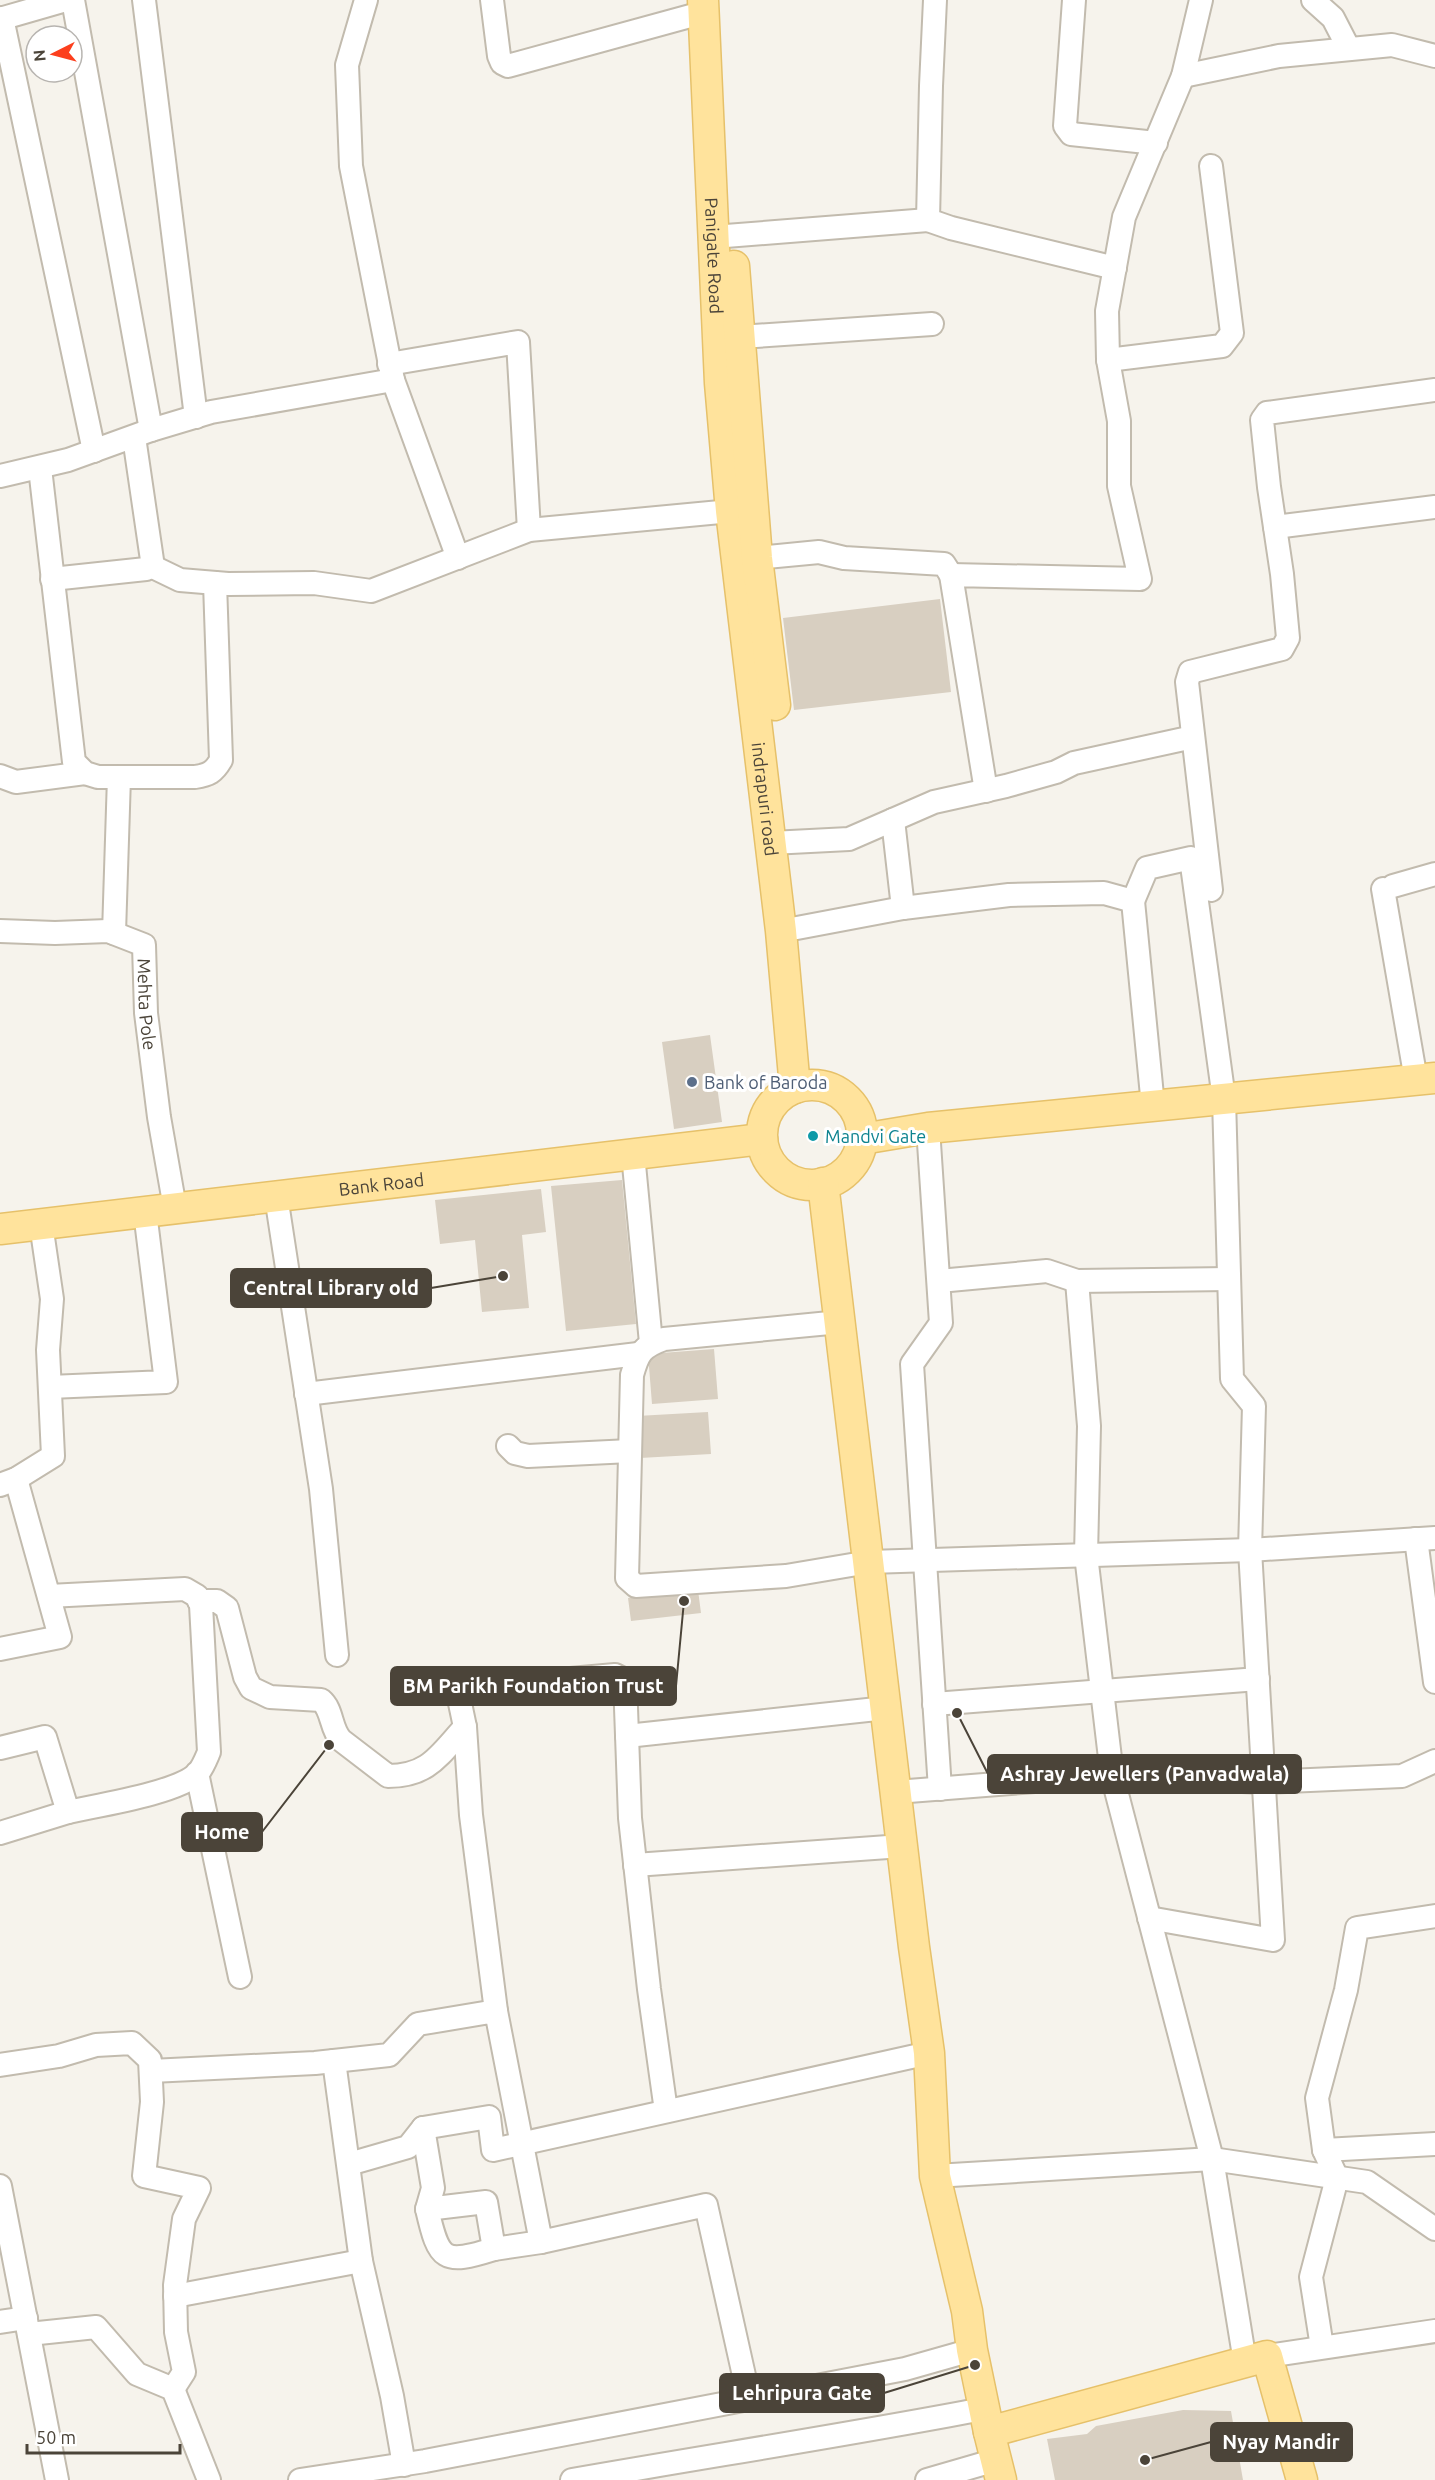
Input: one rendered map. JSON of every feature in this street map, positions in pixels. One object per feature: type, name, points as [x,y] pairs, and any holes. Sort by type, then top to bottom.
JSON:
[{"type":"main road","name":"Panigate Road","points":[[709,4],[729,337],[730,511]]},
{"type":"main road","points":[[729,337],[757,558],[781,843]]},
{"type":"main road","name":"indrapuri road","points":[[730,511],[781,843],[791,929],[804,1088]]},
{"type":"main road","points":[[862,1138],[928,1128],[1426,1079]]},
{"type":"main road","points":[[825,1086],[837,1091],[848,1100],[856,1110],[862,1138],[861,1151],[849,1170],[844,1175],[816,1186],[801,1185],[786,1178],[774,1168],[766,1155],[762,1139],[764,1123],[771,1108],[784,1092],[804,1088],[825,1086]]},
{"type":"main road","name":"Bank Road","points":[[0,1229],[762,1139]]},
{"type":"main road","points":[[823,1183],[929,2053],[936,2176],[967,2312],[972,2349],[992,2445],[1256,2359],[1302,2480]]},
{"type":"street","points":[[66,0],[1,19],[94,451]]},
{"type":"street","points":[[73,0],[142,434],[151,566]]},
{"type":"street","points":[[144,0],[196,417]]},
{"type":"street","points":[[366,0],[346,65],[351,166],[391,372],[458,558]]},
{"type":"street","points":[[492,0],[499,56],[502,63],[508,66],[709,4]]},
{"type":"street","points":[[928,220],[935,0]]},
{"type":"street","points":[[1074,0],[1065,126],[1067,130],[1071,134],[1156,143]]},
{"type":"street","points":[[951,575],[1140,579],[1119,486],[1119,421],[1108,360],[1107,311],[1124,218],[1184,75],[1201,0]]},
{"type":"street","points":[[1313,0],[1333,18],[1348,49]]},
{"type":"street","points":[[1184,75],[1279,56],[1392,45],[1435,56]]},
{"type":"street","points":[[1108,360],[1222,346],[1232,333],[1211,166]]},
{"type":"street","points":[[723,237],[928,220],[951,228],[1115,268]]},
{"type":"street","points":[[729,337],[932,324]]},
{"type":"street","points":[[0,476],[40,468],[196,417],[518,342],[529,530]]},
{"type":"street","points":[[1149,1918],[1273,1940],[1250,1550],[1254,1406],[1232,1379],[1229,1279],[1229,1098],[1187,682],[1190,672],[1282,649],[1288,638],[1262,420],[1268,413],[1435,390]]},
{"type":"street","points":[[40,468],[74,762],[85,773]]},
{"type":"street","points":[[1275,527],[1435,507]]},
{"type":"street","points":[[151,566],[180,580],[215,583],[314,583],[371,591],[529,530],[730,511]]},
{"type":"street","points":[[757,558],[819,552],[844,558],[944,564],[951,575],[986,791]]},
{"type":"street","points":[[52,579],[146,569],[151,566]]},
{"type":"street","points":[[0,776],[16,782],[85,773],[98,777],[195,777],[208,775],[216,769],[221,760],[215,583]]},
{"type":"street","points":[[781,843],[849,839],[934,802],[1056,772],[1074,763],[1193,737]]},
{"type":"street","points":[[114,933],[119,777]]},
{"type":"street","points":[[893,820],[903,908]]},
{"type":"street","points":[[1153,1106],[1133,901],[1147,868],[1191,858],[1229,1098]]},
{"type":"street","points":[[1426,1079],[1388,888],[1435,874]]},
{"type":"street","points":[[791,929],[903,908],[1009,895],[1104,893],[1133,901]]},
{"type":"street","name":"Mehta Pole","points":[[0,931],[55,933],[108,931],[144,945],[146,1013],[159,1117],[175,1208]]},
{"type":"street","points":[[928,1128],[941,1323],[912,1364],[940,1789]]},
{"type":"street","points":[[633,1154],[645,1349],[632,1375],[627,1578],[636,1586],[786,1576],[868,1562],[1250,1550],[1425,1538],[1435,1682]]},
{"type":"street","points":[[276,1196],[321,1489],[336,1655]]},
{"type":"street","points":[[50,1386],[166,1382],[145,1212]]},
{"type":"street","points":[[0,1650],[60,1637],[49,1596],[8,1482],[53,1456],[48,1350],[52,1299],[41,1224]]},
{"type":"street","points":[[939,1281],[1047,1271],[1077,1281],[1229,1279]]},
{"type":"street","points":[[1077,1281],[1089,1426],[1086,1555],[1112,1775],[1212,2159],[1256,2359],[1435,2331]]},
{"type":"street","points":[[306,1394],[645,1349],[664,1339],[840,1322]]},
{"type":"street","points":[[508,1446],[515,1453],[528,1455],[630,1451]]},
{"type":"street","points":[[0,1833],[69,1812],[178,1785],[197,1773],[209,1752],[201,1605],[197,1596],[185,1589],[49,1596]]},
{"type":"street","points":[[199,1601],[217,1601],[227,1608],[245,1677],[251,1688],[270,1697],[321,1700],[327,1705],[335,1733],[341,1740],[388,1776],[414,1774],[432,1762],[465,1727]]},
{"type":"street","points":[[541,2242],[496,2012],[471,1815],[465,1727],[457,1689],[615,1675],[625,1680],[630,1818],[649,1989],[666,2112]]},
{"type":"street","points":[[934,1704],[1257,1679]]},
{"type":"street","points":[[627,1736],[886,1708]]},
{"type":"street","points":[[0,1748],[45,1737],[69,1812]]},
{"type":"street","points":[[896,1792],[1112,1775],[1264,1782],[1402,1776],[1435,1761]]},
{"type":"street","points":[[197,1773],[240,1977]]},
{"type":"street","points":[[635,1865],[902,1846]]},
{"type":"street","points":[[1322,2348],[1311,2277],[1337,2178],[1324,2150],[1317,2098],[1346,1990],[1357,1928],[1435,1916]]},
{"type":"street","points":[[151,2071],[334,2061],[389,2055],[418,2024],[496,2012]]},
{"type":"street","points":[[0,2065],[59,2056],[96,2045],[132,2043],[150,2060],[152,2102],[144,2176],[200,2188],[184,2219],[175,2285],[176,2332],[184,2372],[173,2389]]},
{"type":"street","points":[[349,2164],[408,2147],[423,2128],[489,2117],[493,2150],[929,2053]]},
{"type":"street","points":[[334,2061],[361,2261],[392,2396],[404,2465]]},
{"type":"street","points":[[423,2128],[433,2188],[427,2209],[435,2243],[453,2258],[464,2258],[494,2249],[541,2242],[706,2205],[749,2398]]},
{"type":"street","points":[[1324,2150],[1435,2144]]},
{"type":"street","points":[[936,2176],[1212,2159],[1367,2182],[1435,2229]]},
{"type":"street","points":[[0,2186],[57,2480]]},
{"type":"street","points":[[427,2209],[486,2202],[494,2249]]},
{"type":"street","points":[[175,2296],[361,2261]]},
{"type":"street","points":[[0,2322],[27,2326],[96,2327],[137,2374],[173,2389],[209,2480]]},
{"type":"street","points":[[300,2480],[404,2465],[905,2369],[972,2349]]},
{"type":"street","points":[[572,2480],[886,2428],[992,2445]]},
{"type":"street","points":[[927,2480],[992,2445]]},
{"type":"building","points":[[940,599],[951,692],[794,710],[783,618]]},
{"type":"building","name":"Bank of Baroda","points":[[710,1035],[722,1122],[674,1129],[662,1042]]},
{"type":"building","points":[[622,1180],[636,1324],[566,1331],[551,1186]]},
{"type":"building","points":[[541,1189],[546,1232],[522,1235],[529,1308],[482,1312],[475,1240],[440,1244],[435,1200]]},
{"type":"building","points":[[714,1349],[718,1399],[652,1404],[648,1354]]},
{"type":"building","points":[[708,1412],[711,1454],[640,1458],[637,1416]]},
{"type":"building","points":[[698,1590],[701,1613],[631,1621],[628,1598]]},
{"type":"building","points":[[1183,2410],[1231,2411],[1243,2480],[1055,2480],[1047,2439],[1087,2434],[1096,2426]]},
{"type":"place","name":"Bank of Baroda","points":[[692,1082]]},
{"type":"place","name":"Mandvi Gate","points":[[813,1136]]},
{"type":"place","name":"Central Library old","points":[[503,1276]]},
{"type":"place","name":"BM Parikh Foundation Trust","points":[[684,1601]]},
{"type":"place","name":"Ashray Jewellers (Panvadwala)","points":[[957,1713]]},
{"type":"place","name":"Home","points":[[329,1745]]},
{"type":"place","name":"Lehripura Gate","points":[[975,2365]]},
{"type":"place","name":"Nyay Mandir","points":[[1145,2460]]}]
